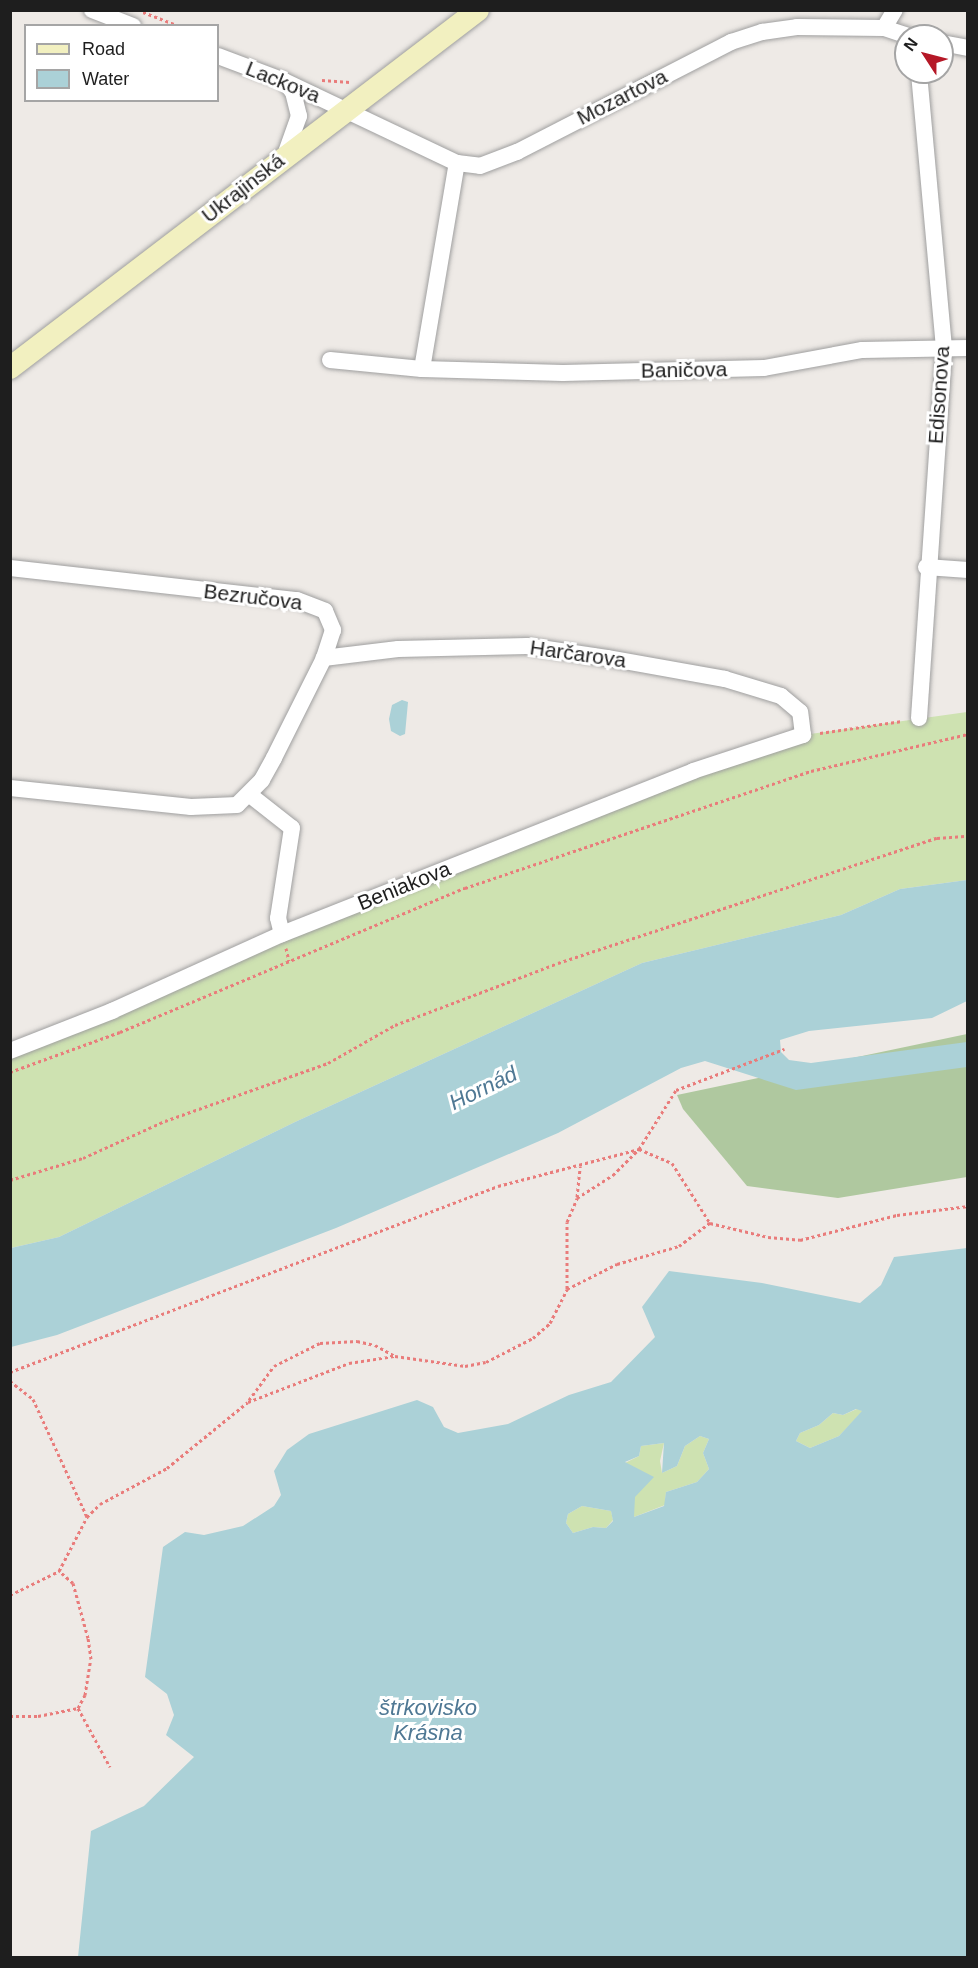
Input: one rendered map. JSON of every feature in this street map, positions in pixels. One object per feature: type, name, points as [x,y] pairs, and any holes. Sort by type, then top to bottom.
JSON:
[{"type":"main road","name":"Ukrajinská","points":[[10,368],[478,10]]},
{"type":"street","points":[[92,10],[128,24]]},
{"type":"street","points":[[884,28],[895,10]]},
{"type":"street","name":"Mozartova","points":[[347,109],[457,163],[480,166],[517,152],[731,42],[762,32],[797,27],[884,28],[894,31]]},
{"type":"street","name":"Lackova","points":[[219,56],[282,80],[347,109]]},
{"type":"street","points":[[282,80],[293,92],[299,116],[285,156]]},
{"type":"street","name":"Edisonova","points":[[919,718],[926,567],[944,348],[920,84]]},
{"type":"street","points":[[422,369],[457,163]]},
{"type":"street","name":"Baničova","points":[[330,360],[422,369],[563,373],[764,368],[862,350],[968,348]]},
{"type":"street","points":[[926,567],[968,570]]},
{"type":"street","name":"Bezručova","points":[[10,568],[313,604],[332,621],[333,630],[324,658],[274,758],[250,795]]},
{"type":"street","name":"Harčarova","points":[[324,658],[398,649],[527,646],[607,658],[725,679],[781,696],[800,712],[803,735]]},
{"type":"street","name":"Beniakova","points":[[10,1051],[112,1011],[282,934],[693,771],[803,735]]},
{"type":"street","points":[[10,788],[190,807],[237,805],[250,795],[292,828],[278,918],[282,934]]},
{"type":"path","points":[[140,10],[175,24]]},
{"type":"path","points":[[803,735],[919,718]]},
{"type":"path","points":[[10,1072],[120,1032],[465,888],[812,771],[968,734]]},
{"type":"path","points":[[10,1180],[83,1158],[165,1121],[328,1063],[395,1025],[558,963],[937,838],[968,836]]},
{"type":"path","points":[[577,1198],[613,1174],[639,1149],[676,1090],[731,1072],[784,1049]]},
{"type":"path","points":[[10,1372],[498,1185],[580,1166],[639,1149],[672,1163],[710,1223],[768,1237],[800,1240],[897,1215],[968,1206]]},
{"type":"path","points":[[248,1402],[324,1371],[395,1356],[465,1366],[486,1362],[533,1338],[550,1323],[567,1289],[567,1222],[577,1198],[580,1166]]},
{"type":"path","points":[[567,1289],[617,1264],[679,1246],[710,1223]]},
{"type":"path","points":[[10,1595],[59,1571],[87,1518],[118,1493],[167,1468],[248,1402],[274,1366],[320,1342],[357,1341],[375,1345],[395,1356]]},
{"type":"path","points":[[10,1381],[33,1399],[87,1518]]},
{"type":"path","points":[[59,1571],[73,1583],[91,1659],[89,1680],[78,1708],[110,1767]]},
{"type":"path","points":[[10,1716],[38,1716],[78,1708]]},
{"type":"green space","points":[[967,712],[967,880],[900,889],[841,915],[642,963],[295,1122],[59,1237],[11,1248],[11,1051],[282,934],[803,735]]},
{"type":"green space","points":[[967,1034],[967,1177],[838,1198],[747,1186],[683,1109],[677,1095]]},
{"type":"green space","points":[[857,1409],[863,1411],[839,1436],[810,1448],[796,1441],[800,1433],[819,1425],[833,1413],[843,1415]]},
{"type":"green space","points":[[700,1436],[709,1439],[703,1453],[709,1469],[697,1482],[666,1492],[665,1505],[634,1517],[634,1497],[625,1463],[639,1456],[641,1446],[664,1443],[660,1461],[662,1473],[677,1466],[685,1446]]},
{"type":"green space","points":[[582,1506],[611,1511],[613,1520],[606,1528],[593,1527],[573,1533],[566,1523],[568,1514]]},
{"type":"water","points":[[402,700],[408,702],[405,734],[400,736],[391,731],[389,719],[392,705]]},
{"type":"water","name":"Hornád","points":[[967,880],[967,1001],[932,1018],[809,1031],[780,1040],[781,1052],[789,1060],[811,1063],[967,1042],[967,1067],[796,1090],[705,1061],[681,1068],[558,1133],[336,1228],[57,1335],[11,1347],[11,1248],[59,1237],[295,1122],[642,963],[841,915],[900,889]]},
{"type":"water","name":"štrkovisko Krásna","points":[[967,1248],[967,1957],[78,1957],[91,1831],[144,1806],[194,1757],[166,1735],[174,1715],[167,1694],[145,1677],[163,1547],[185,1532],[204,1535],[243,1526],[274,1506],[281,1495],[274,1471],[287,1450],[309,1434],[417,1400],[433,1407],[444,1427],[458,1433],[508,1424],[569,1395],[611,1382],[655,1337],[642,1307],[669,1271],[762,1283],[860,1303],[881,1285],[894,1257]],"holes":[[[856,1409],[862,1411],[839,1436],[810,1448],[796,1441],[800,1433],[819,1425],[833,1413],[843,1415]],[[700,1436],[709,1439],[703,1453],[709,1469],[697,1482],[666,1492],[664,1506],[634,1517],[635,1497],[654,1477],[625,1462],[639,1456],[641,1446],[664,1443],[662,1473],[677,1466],[685,1446]],[[582,1506],[611,1511],[613,1521],[606,1528],[593,1527],[573,1533],[566,1523],[568,1514]]]}]
